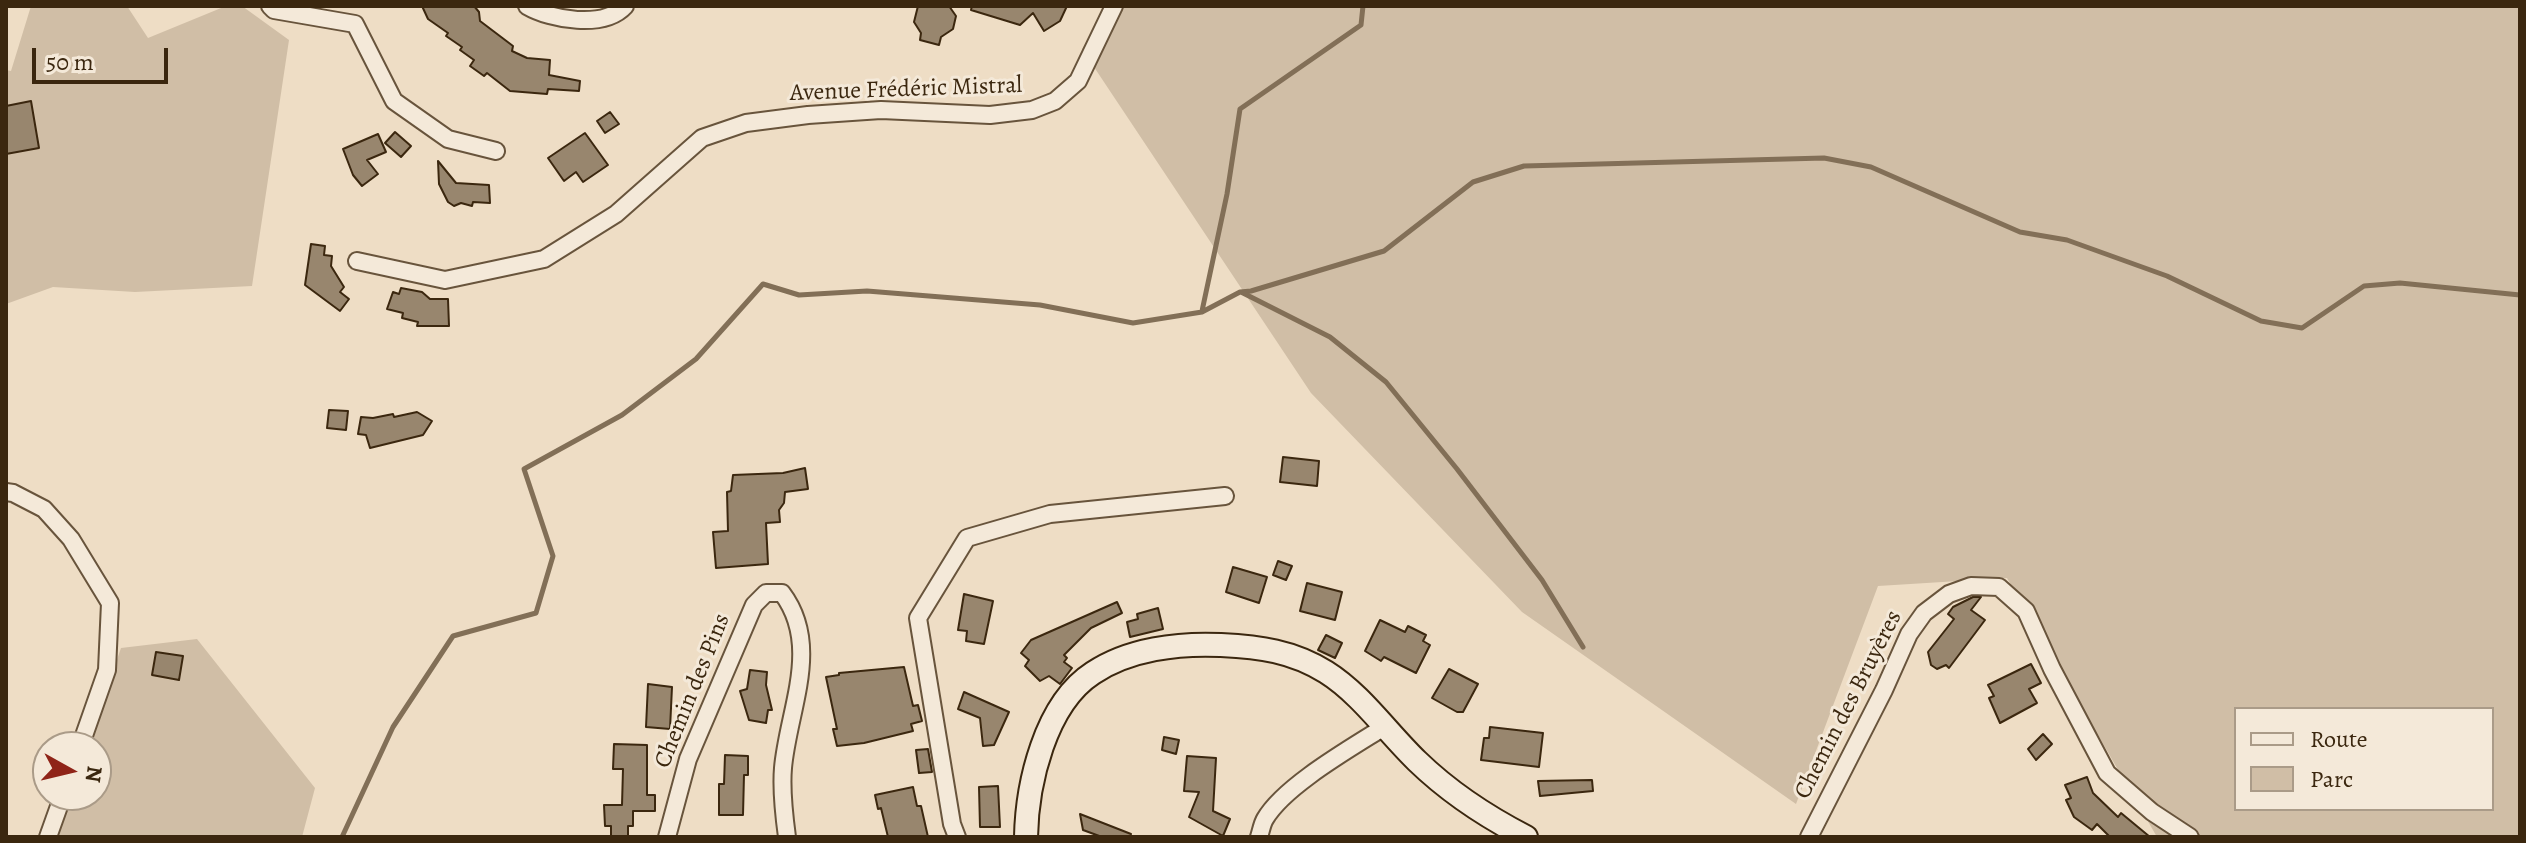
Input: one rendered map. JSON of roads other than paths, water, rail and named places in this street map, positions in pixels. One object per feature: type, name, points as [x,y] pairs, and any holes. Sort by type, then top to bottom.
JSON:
[{"type":"street","points":[[270,6],[274,10],[355,24],[394,101],[448,139],[496,151]]},
{"type":"street","points":[[527,6],[541,14],[594,20],[621,11],[625,6]]},
{"type":"street","name":"Avenue Frédéric Mistral","points":[[357,261],[445,280],[544,259],[616,214],[702,138],[746,123],[881,110],[990,115],[1032,110],[1055,101],[1078,81],[1114,6]]},
{"type":"street","points":[[6,492],[44,509],[71,539],[110,603],[107,670],[86,731]]},
{"type":"street","points":[[957,837],[952,824],[918,618],[967,538],[1050,514],[1225,496]]},
{"type":"street","name":"Chemin des Bruyères","points":[[1809,837],[1909,634],[1924,613],[1949,594],[1971,586],[1999,587],[2026,611],[2052,669],[2107,773],[2152,812],[2190,837]]},
{"type":"street","name":"Chemin des Pins","points":[[667,837],[688,759],[754,605],[766,593],[782,593],[795,610],[800,636],[798,691],[783,770],[787,837]]},
{"type":"street","points":[[1026,837],[1030,789],[1039,752],[1054,719],[1076,688],[1091,674],[1148,650],[1201,644],[1279,650],[1328,674],[1352,692],[1455,795],[1526,837]]},
{"type":"street","points":[[1259,837],[1264,820],[1280,801],[1384,727]]},
{"type":"street","points":[[48,837],[57,811]]},
{"type":"waterway","points":[[1202,311],[1227,194],[1240,109],[1361,25],[1363,6]]},
{"type":"waterway","points":[[342,837],[393,727],[453,636],[536,613],[553,556],[524,469],[622,415],[696,359],[763,284],[799,295],[867,291],[1040,305],[1133,323],[1202,312],[1240,292],[1384,251],[1473,182],[1524,166],[1824,158],[1871,167],[2020,232],[2067,240],[2167,276],[2261,321],[2302,328],[2364,286],[2400,283],[2520,295]]},
{"type":"waterway","points":[[1241,292],[1330,337],[1386,382],[1542,580],[1583,647]]}]
